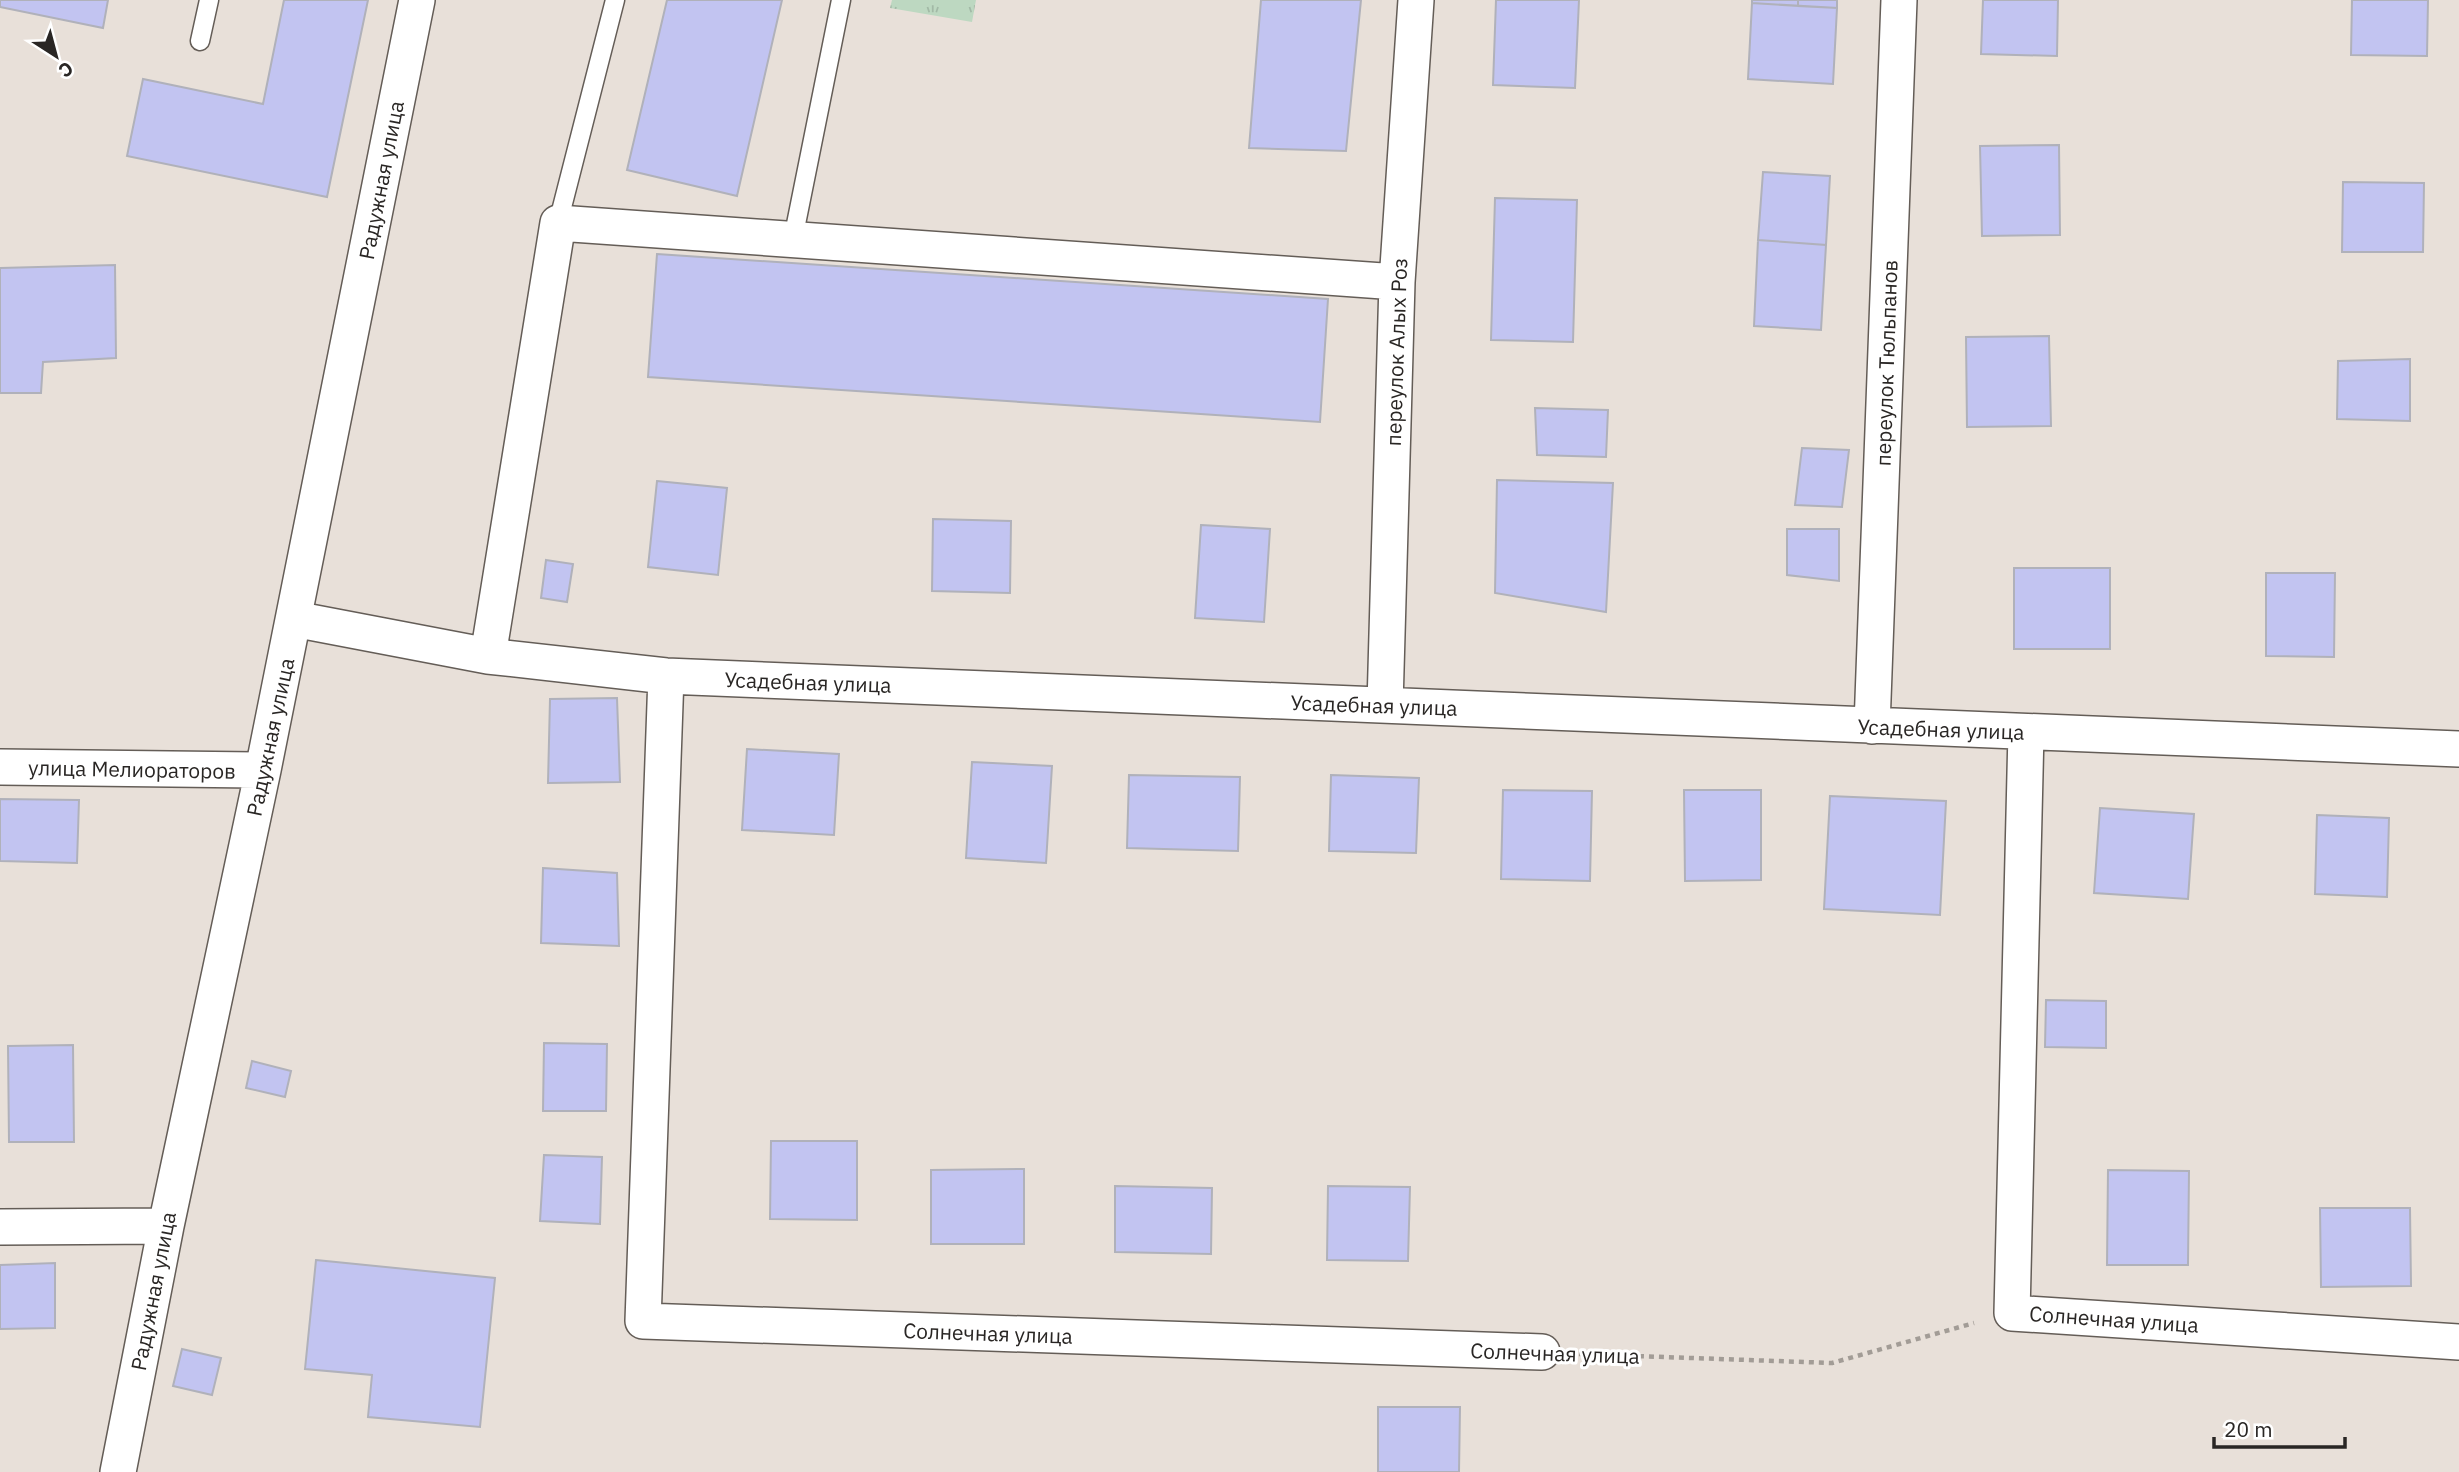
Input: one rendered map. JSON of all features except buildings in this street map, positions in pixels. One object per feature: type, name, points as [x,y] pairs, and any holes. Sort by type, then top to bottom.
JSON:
[{"type":"street","name":"Радужная улица","points":[[118,1472],[166,1226],[263,770],[416,0]]},
{"type":"street","name":"переулок Алых Роз","points":[[1385,705],[1397,282],[1416,0]]},
{"type":"street","name":"переулок Тюльпанов","points":[[1872,726],[1899,0]]},
{"type":"street","points":[[488,656],[558,223],[1397,282]]},
{"type":"street","name":"Усадебная улица","points":[[293,619],[488,656],[666,676],[2459,750]]},
{"type":"street","name":"Солнечная улица","points":[[666,676],[643,1321],[1542,1352]]},
{"type":"street","points":[[2012,1312],[2026,732]]},
{"type":"street","name":"улица Мелиораторов","points":[[0,767],[263,770]]},
{"type":"street","points":[[0,1227],[166,1226]]},
{"type":"street","name":"Солнечная улица","points":[[2012,1312],[2459,1342]]},
{"type":"lane","points":[[200,41],[209,0]]},
{"type":"lane","points":[[558,223],[615,0]]},
{"type":"lane","points":[[793,239],[841,0]]},
{"type":"path","name":"Солнечная улица","points":[[1542,1352],[1832,1363],[2012,1312]]},
{"type":"green space","points":[[892,0],[976,0],[972,22],[890,8]]}]
